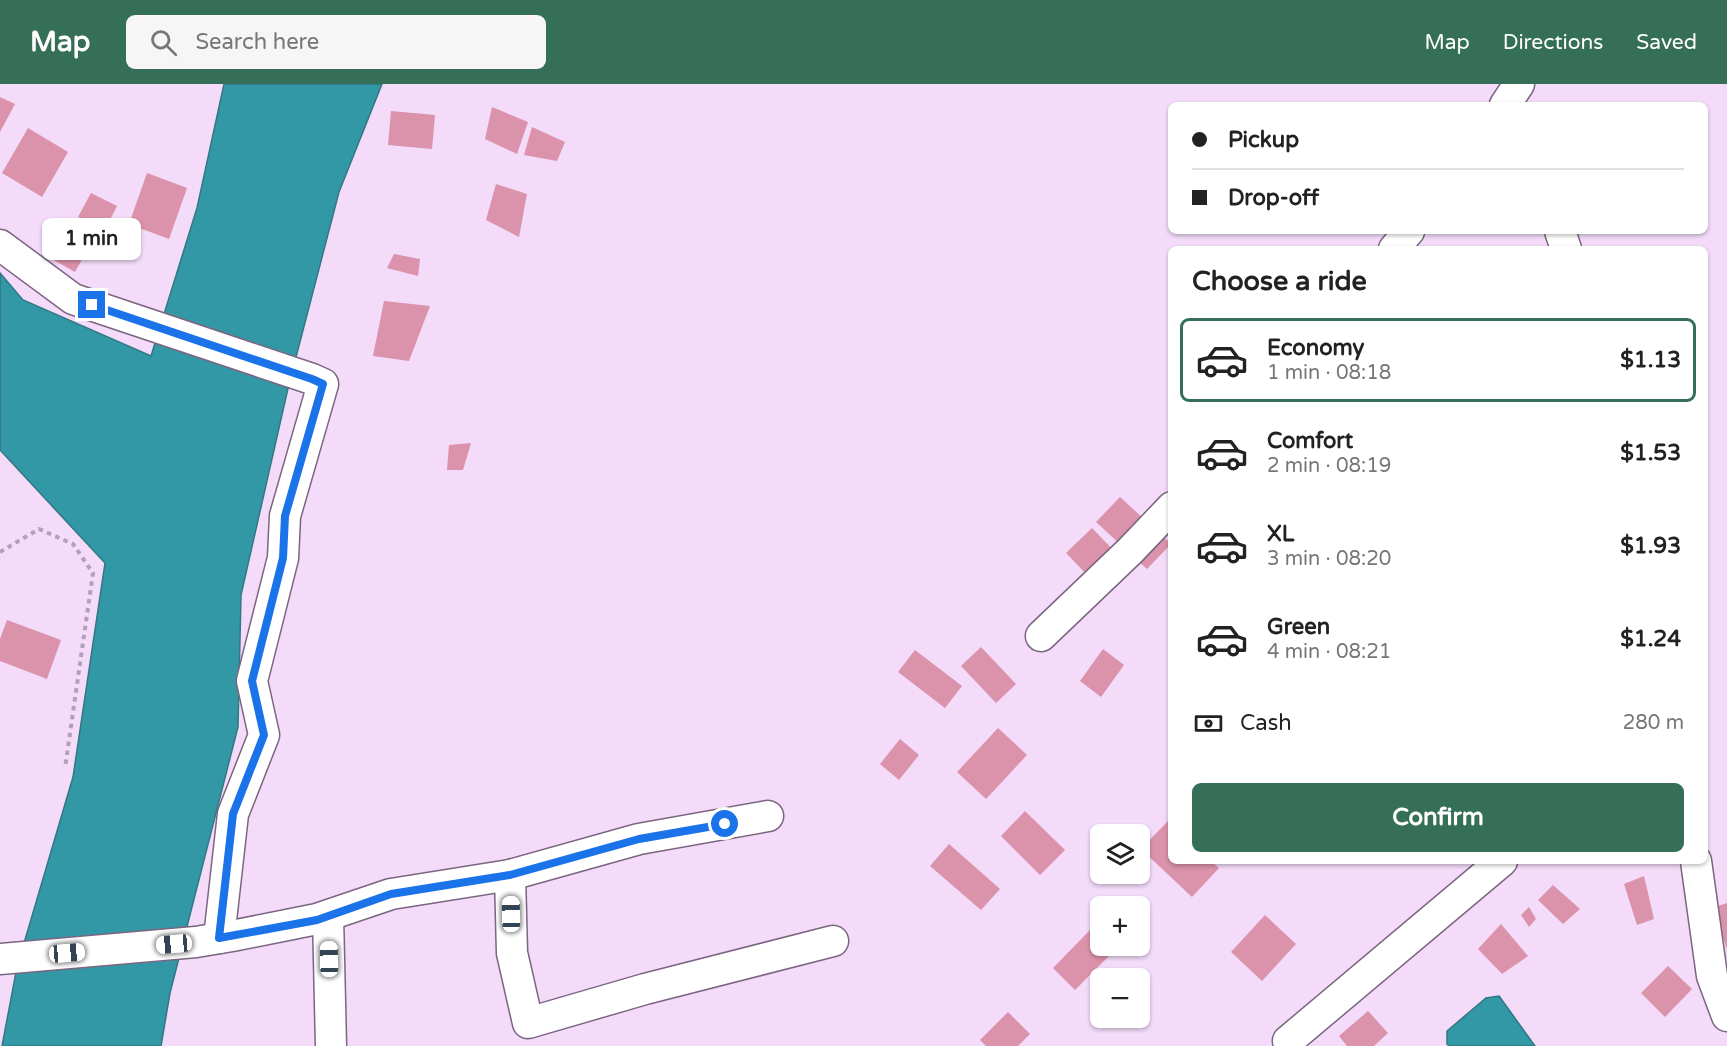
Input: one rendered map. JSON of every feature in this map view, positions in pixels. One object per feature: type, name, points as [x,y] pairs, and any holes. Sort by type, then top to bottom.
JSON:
[{"type":"street","points":[[1396,246],[1406,234]]},
{"type":"street","points":[[0,245],[72,299],[323,384],[285,516],[283,558],[252,681],[264,735],[233,814],[208,940]]},
{"type":"street","points":[[1041,636],[1168,511]]},
{"type":"street","points":[[2,959],[208,940],[317,920],[391,894],[510,875],[639,839],[768,816]]},
{"type":"street","points":[[1288,1041],[1498,864]]},
{"type":"street","points":[[1695,864],[1712,976],[1727,1016]]},
{"type":"street","points":[[510,875],[512,952],[528,1023],[656,986],[833,941]]},
{"type":"street","points":[[328,916],[330,1046]]},
{"type":"path","points":[[0,552],[39,529],[73,544],[93,573],[65,768]]},
{"type":"water","points":[[224,84],[382,84],[339,192],[289,384],[241,595],[238,727],[170,993],[161,1046],[2,1046],[17,967],[73,777],[105,563],[0,450],[0,273],[23,300],[151,356],[197,208]]},
{"type":"water","points":[[1499,996],[1535,1046],[1449,1046],[1447,1044],[1447,1031],[1486,998]]},
{"type":"building","points":[[0,97],[15,104],[0,132]]},
{"type":"building","points":[[492,107],[528,122],[517,154],[485,139]]},
{"type":"building","points":[[391,111],[435,115],[432,149],[388,145]]},
{"type":"building","points":[[532,127],[565,142],[557,161],[524,155]]},
{"type":"building","points":[[28,128],[68,152],[42,197],[2,173]]},
{"type":"building","points":[[147,173],[187,188],[169,239],[129,224]]},
{"type":"building","points":[[496,184],[527,194],[519,237],[486,220]]},
{"type":"building","points":[[91,193],[117,206],[105,230],[78,217]]},
{"type":"building","points":[[66,228],[92,242],[75,272],[50,258]]},
{"type":"building","points":[[394,254],[420,259],[418,276],[387,268]]},
{"type":"building","points":[[384,301],[430,306],[409,361],[373,356]]},
{"type":"building","points":[[471,443],[463,470],[447,470],[449,445]]},
{"type":"building","points":[[1120,497],[1168,541],[1168,547],[1147,569],[1096,522]]},
{"type":"building","points":[[1092,528],[1118,555],[1092,580],[1066,553]]},
{"type":"building","points":[[7,620],[61,640],[47,679],[0,661],[0,639]]},
{"type":"building","points":[[981,647],[1016,684],[996,703],[961,666]]},
{"type":"building","points":[[1103,649],[1124,665],[1101,697],[1080,681]]},
{"type":"building","points":[[915,650],[962,686],[945,708],[898,672]]},
{"type":"building","points":[[998,728],[1027,755],[986,799],[957,772]]},
{"type":"building","points":[[900,739],[919,755],[899,780],[880,764]]},
{"type":"building","points":[[1025,811],[1065,850],[1040,875],[1001,836]]},
{"type":"building","points":[[1168,821],[1168,864],[1214,864],[1219,868],[1192,897],[1150,857],[1150,840]]},
{"type":"building","points":[[949,844],[1000,889],[981,910],[930,866]]},
{"type":"building","points":[[1644,876],[1654,919],[1637,925],[1624,884]]},
{"type":"building","points":[[1553,885],[1580,909],[1563,924],[1538,900]]},
{"type":"building","points":[[1727,903],[1727,949],[1712,908]]},
{"type":"building","points":[[1529,907],[1536,919],[1529,927],[1521,915]]},
{"type":"building","points":[[1265,915],[1296,944],[1262,981],[1231,952]]},
{"type":"building","points":[[1501,924],[1528,956],[1502,974],[1478,949]]},
{"type":"building","points":[[1090,930],[1090,956],[1109,956],[1097,968],[1090,968],[1090,975],[1075,990],[1053,968]]},
{"type":"building","points":[[1668,966],[1692,989],[1665,1017],[1641,993]]},
{"type":"building","points":[[1368,1011],[1388,1033],[1374,1046],[1347,1046],[1339,1036]]},
{"type":"building","points":[[1008,1012],[1030,1034],[1018,1046],[986,1046],[980,1040]]},
{"type":"route","points":[[92,305],[323,384],[285,516],[283,558],[252,681],[264,735],[233,814],[219,938],[317,920],[391,894],[510,875],[639,839],[725,824]]}]
